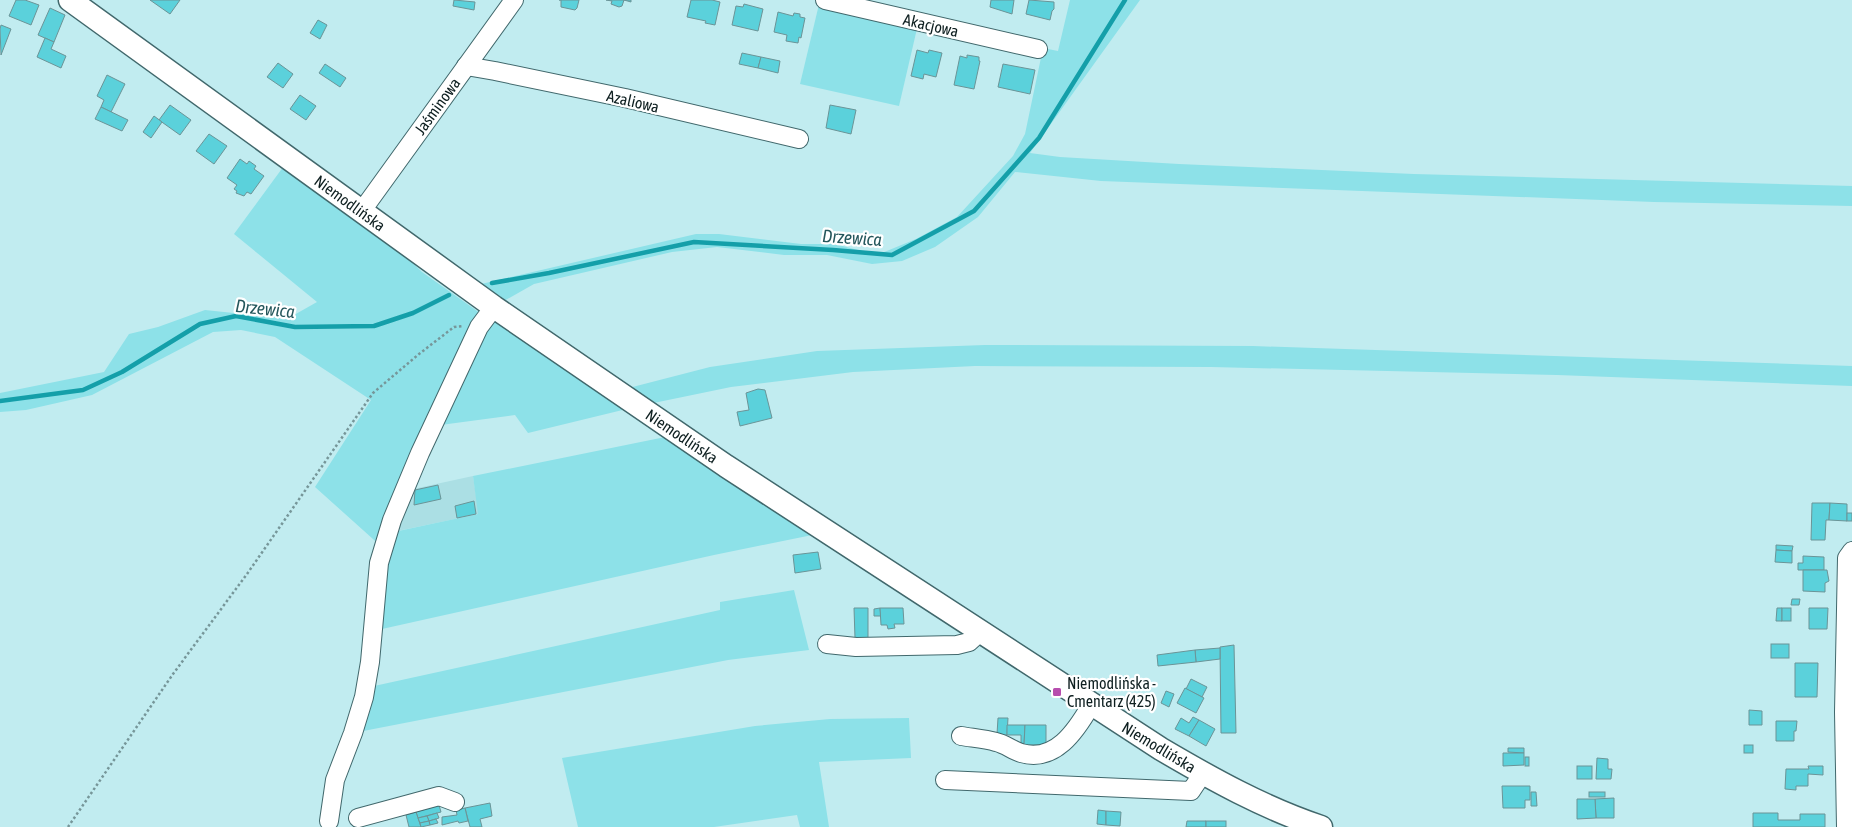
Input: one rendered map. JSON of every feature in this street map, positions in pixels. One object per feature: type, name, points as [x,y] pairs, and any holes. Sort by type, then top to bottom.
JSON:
[{"type":"main road","name":"Niemodlińska","points":[[70,0],[361,212],[488,315],[719,461],[1161,749],[1234,790],[1321,827]]},
{"type":"street","name":"Jaśminowa","points":[[361,212],[514,0]]},
{"type":"street","name":"Akacjowa","points":[[825,0],[1038,49]]},
{"type":"street","name":"Azaliowa","points":[[466,66],[625,98],[799,139]]},
{"type":"street","points":[[455,802],[440,796],[359,822],[344,817],[330,816],[334,780],[353,733],[364,697],[370,662],[379,563],[390,527],[420,454],[488,315]]},
{"type":"street","points":[[1846,827],[1844,712],[1847,558],[1852,551]]},
{"type":"street","points":[[827,644],[856,647],[957,645],[969,642],[980,632]]},
{"type":"street","points":[[961,736],[997,742],[1020,753],[1038,755],[1052,752],[1063,743],[1080,723],[1091,705]]},
{"type":"street","points":[[945,780],[1191,791],[1203,773]]},
{"type":"path","points":[[68,827],[173,674],[248,574],[374,393],[418,354],[454,327],[488,315]]},
{"type":"shaded area","points":[[820,0],[919,20],[899,106],[800,84]]},
{"type":"shaded area","points":[[1070,0],[1140,0],[1030,153],[1060,157],[1179,164],[1414,174],[1852,186],[1852,206],[1654,202],[1101,181],[1015,172],[978,217],[935,247],[902,261],[872,264],[827,255],[784,255],[717,247],[672,252],[534,284],[502,302],[477,285],[696,234],[719,234],[801,244],[835,244],[877,255],[916,239],[957,217],[1013,156],[1025,134],[1043,48],[1058,51]]},
{"type":"shaded area","points":[[289,159],[361,212],[422,272],[480,313],[480,327],[497,321],[617,391],[710,367],[817,351],[985,345],[1253,346],[1852,366],[1852,386],[1557,375],[1211,367],[975,366],[853,372],[731,387],[639,406],[528,433],[515,415],[433,426],[389,533],[478,514],[473,476],[680,434],[827,532],[714,555],[373,631],[383,548],[315,487],[371,400],[275,337],[241,330],[213,332],[92,395],[26,410],[0,412],[0,393],[104,372],[129,334],[158,327],[205,310],[243,314],[294,315],[317,302],[234,234]]},
{"type":"shaded area","points":[[473,476],[479,514],[388,533],[404,491]]},
{"type":"shaded area","points":[[794,590],[809,650],[728,660],[353,733],[365,688],[720,610],[720,602]]},
{"type":"shaded area","points":[[909,718],[911,758],[819,762],[829,827],[800,827],[797,815],[714,827],[578,827],[562,758],[755,726],[830,719]]},
{"type":"building","points":[[16,0],[25,0],[39,5],[31,25],[9,16]]},
{"type":"building","points":[[150,0],[180,0],[170,14]]},
{"type":"building","points":[[454,0],[475,2],[474,10],[453,6]]},
{"type":"building","points":[[561,0],[579,0],[575,10],[561,7]]},
{"type":"building","points":[[606,0],[624,0],[622,6],[619,7],[611,4],[612,1]]},
{"type":"building","points":[[691,0],[720,2],[715,25],[687,17]]},
{"type":"building","points":[[991,0],[1014,0],[1012,14],[990,7]]},
{"type":"building","points":[[1029,0],[1054,2],[1054,9],[1050,20],[1026,14]]},
{"type":"building","points":[[744,4],[763,9],[758,31],[732,25],[736,6],[743,7]]},
{"type":"building","points":[[50,8],[65,15],[54,42],[38,35]]},
{"type":"building","points":[[778,12],[793,16],[794,13],[800,14],[800,17],[805,18],[801,38],[799,37],[798,43],[786,41],[787,35],[774,32]]},
{"type":"building","points":[[318,20],[327,25],[320,39],[310,33]]},
{"type":"building","points":[[1,25],[11,29],[1,55],[0,29]]},
{"type":"building","points":[[45,38],[54,42],[51,49],[66,56],[61,68],[37,57]]},
{"type":"building","points":[[917,50],[928,53],[929,50],[942,53],[936,77],[924,74],[923,79],[911,76]]},
{"type":"building","points":[[742,53],[761,57],[758,68],[739,64]]},
{"type":"building","points":[[967,55],[979,57],[980,61],[974,89],[954,85],[960,56],[967,58]]},
{"type":"building","points":[[761,57],[780,61],[778,73],[758,68]]},
{"type":"building","points":[[278,63],[293,74],[283,88],[267,77]]},
{"type":"building","points":[[325,64],[346,78],[340,87],[319,73]]},
{"type":"building","points":[[1003,64],[1035,70],[1030,94],[998,87]]},
{"type":"building","points":[[107,75],[125,84],[111,112],[101,107],[104,100],[97,96]]},
{"type":"building","points":[[300,95],[316,106],[306,120],[290,109]]},
{"type":"building","points":[[170,105],[191,120],[180,135],[159,120]]},
{"type":"building","points":[[830,105],[856,110],[851,134],[826,128]]},
{"type":"building","points":[[101,107],[128,120],[122,131],[95,119]]},
{"type":"building","points":[[154,116],[162,122],[151,138],[143,132]]},
{"type":"building","points":[[209,134],[227,146],[214,164],[196,151]]},
{"type":"building","points":[[240,159],[247,164],[249,161],[256,166],[254,169],[264,176],[251,194],[247,192],[244,196],[236,193],[237,191],[234,189],[237,185],[227,178]]},
{"type":"building","points":[[758,389],[765,390],[772,418],[740,426],[737,412],[749,410],[746,393]]},
{"type":"building","points":[[438,485],[441,499],[414,505],[415,490]]},
{"type":"building","points":[[474,501],[476,514],[457,518],[455,506]]},
{"type":"building","points":[[1812,503],[1830,503],[1829,520],[1826,520],[1825,540],[1811,540]]},
{"type":"building","points":[[1830,503],[1847,504],[1847,521],[1829,520]]},
{"type":"building","points":[[1847,513],[1852,513],[1852,521],[1847,521]]},
{"type":"building","points":[[1776,545],[1793,546],[1792,551],[1776,550]]},
{"type":"building","points":[[1776,550],[1792,551],[1792,563],[1775,562]]},
{"type":"building","points":[[818,552],[821,569],[795,573],[793,555]]},
{"type":"building","points":[[1803,556],[1824,557],[1824,570],[1798,570],[1798,563],[1803,563]]},
{"type":"building","points":[[1803,570],[1827,570],[1829,581],[1825,583],[1825,592],[1803,591]]},
{"type":"building","points":[[1792,599],[1800,599],[1799,605],[1791,605]]},
{"type":"building","points":[[854,608],[868,608],[868,638],[855,638]]},
{"type":"building","points":[[880,608],[881,616],[874,616],[874,609]]},
{"type":"building","points":[[880,608],[903,608],[904,624],[894,624],[895,628],[888,629],[887,625],[881,625]]},
{"type":"building","points":[[1777,608],[1782,608],[1782,621],[1776,621]]},
{"type":"building","points":[[1782,608],[1791,608],[1791,621],[1782,621]]},
{"type":"building","points":[[1809,608],[1828,608],[1827,629],[1809,629]]},
{"type":"building","points":[[1771,644],[1789,644],[1789,658],[1771,658]]},
{"type":"building","points":[[1234,645],[1236,733],[1221,733],[1220,647]]},
{"type":"building","points":[[1220,648],[1220,659],[1196,662],[1195,650]]},
{"type":"building","points":[[1195,650],[1196,662],[1158,666],[1157,655]]},
{"type":"building","points":[[1795,663],[1818,663],[1817,697],[1795,697]]},
{"type":"building","points":[[1191,679],[1207,687],[1202,697],[1186,689]]},
{"type":"building","points":[[1185,688],[1204,698],[1196,713],[1177,703]]},
{"type":"building","points":[[1166,691],[1174,694],[1169,707],[1161,703]]},
{"type":"building","points":[[1749,710],[1762,711],[1762,725],[1749,725]]},
{"type":"building","points":[[1193,717],[1199,720],[1189,736],[1175,729],[1181,718],[1189,723]]},
{"type":"building","points":[[998,718],[1008,718],[1007,735],[997,734]]},
{"type":"building","points":[[1199,720],[1215,729],[1206,746],[1189,736]]},
{"type":"building","points":[[1776,721],[1797,721],[1794,741],[1776,741]]},
{"type":"building","points":[[1007,725],[1025,725],[1024,745],[1021,745],[1021,735],[1007,735]]},
{"type":"building","points":[[1025,725],[1046,725],[1046,745],[1024,745]]},
{"type":"building","points":[[1744,745],[1753,745],[1753,753],[1744,753]]},
{"type":"building","points":[[1508,748],[1524,748],[1524,753],[1508,752]]},
{"type":"building","points":[[1503,753],[1524,753],[1524,765],[1503,766]]},
{"type":"building","points":[[1525,757],[1529,757],[1529,766],[1525,766]]},
{"type":"building","points":[[1597,758],[1608,759],[1608,769],[1612,769],[1611,779],[1596,779]]},
{"type":"building","points":[[1577,766],[1592,766],[1592,779],[1577,779]]},
{"type":"building","points":[[1808,766],[1823,766],[1823,775],[1808,774],[1808,786],[1796,786],[1796,790],[1785,789],[1786,769],[1809,769]]},
{"type":"building","points":[[1502,786],[1530,786],[1530,800],[1525,800],[1525,808],[1503,808]]},
{"type":"building","points":[[1531,792],[1536,792],[1537,806],[1531,806]]},
{"type":"building","points":[[1589,792],[1605,792],[1605,797],[1589,797]]},
{"type":"building","points":[[1614,798],[1614,818],[1596,818],[1595,799]]},
{"type":"building","points":[[1577,799],[1595,799],[1596,818],[1577,819]]},
{"type":"building","points":[[490,803],[492,816],[480,819],[482,827],[470,827],[465,808]]},
{"type":"building","points":[[439,805],[441,812],[418,818],[416,812]]},
{"type":"building","points":[[465,808],[468,821],[459,823],[458,821],[442,825],[442,817],[457,815],[456,810]]},
{"type":"building","points":[[1098,810],[1106,811],[1106,825],[1097,824]]},
{"type":"building","points":[[1106,811],[1121,812],[1120,826],[1106,825]]},
{"type":"building","points":[[416,812],[421,827],[409,827],[406,815]]},
{"type":"building","points":[[437,813],[439,818],[429,821],[427,816]]},
{"type":"building","points":[[1753,813],[1778,813],[1778,820],[1800,820],[1800,814],[1825,814],[1825,827],[1753,827]]},
{"type":"building","points":[[427,816],[429,821],[420,823],[418,818]]},
{"type":"building","points":[[436,819],[438,823],[430,825],[429,821]]},
{"type":"building","points":[[429,821],[430,825],[421,827],[420,823]]},
{"type":"building","points":[[1187,821],[1206,821],[1206,827],[1186,827]]},
{"type":"building","points":[[1206,821],[1226,821],[1226,827],[1206,827]]},
{"type":"waterway","name":"Drzewica","points":[[492,283],[549,273],[694,242],[892,255],[974,211],[1039,138],[1125,0]]},
{"type":"waterway","name":"Drzewica","points":[[0,401],[83,390],[122,372],[200,324],[236,316],[295,327],[374,326],[413,313],[449,295]]},
{"type":"place","name":"Niemodlińska - Cmentarz (425)","points":[[1057,692]]}]
